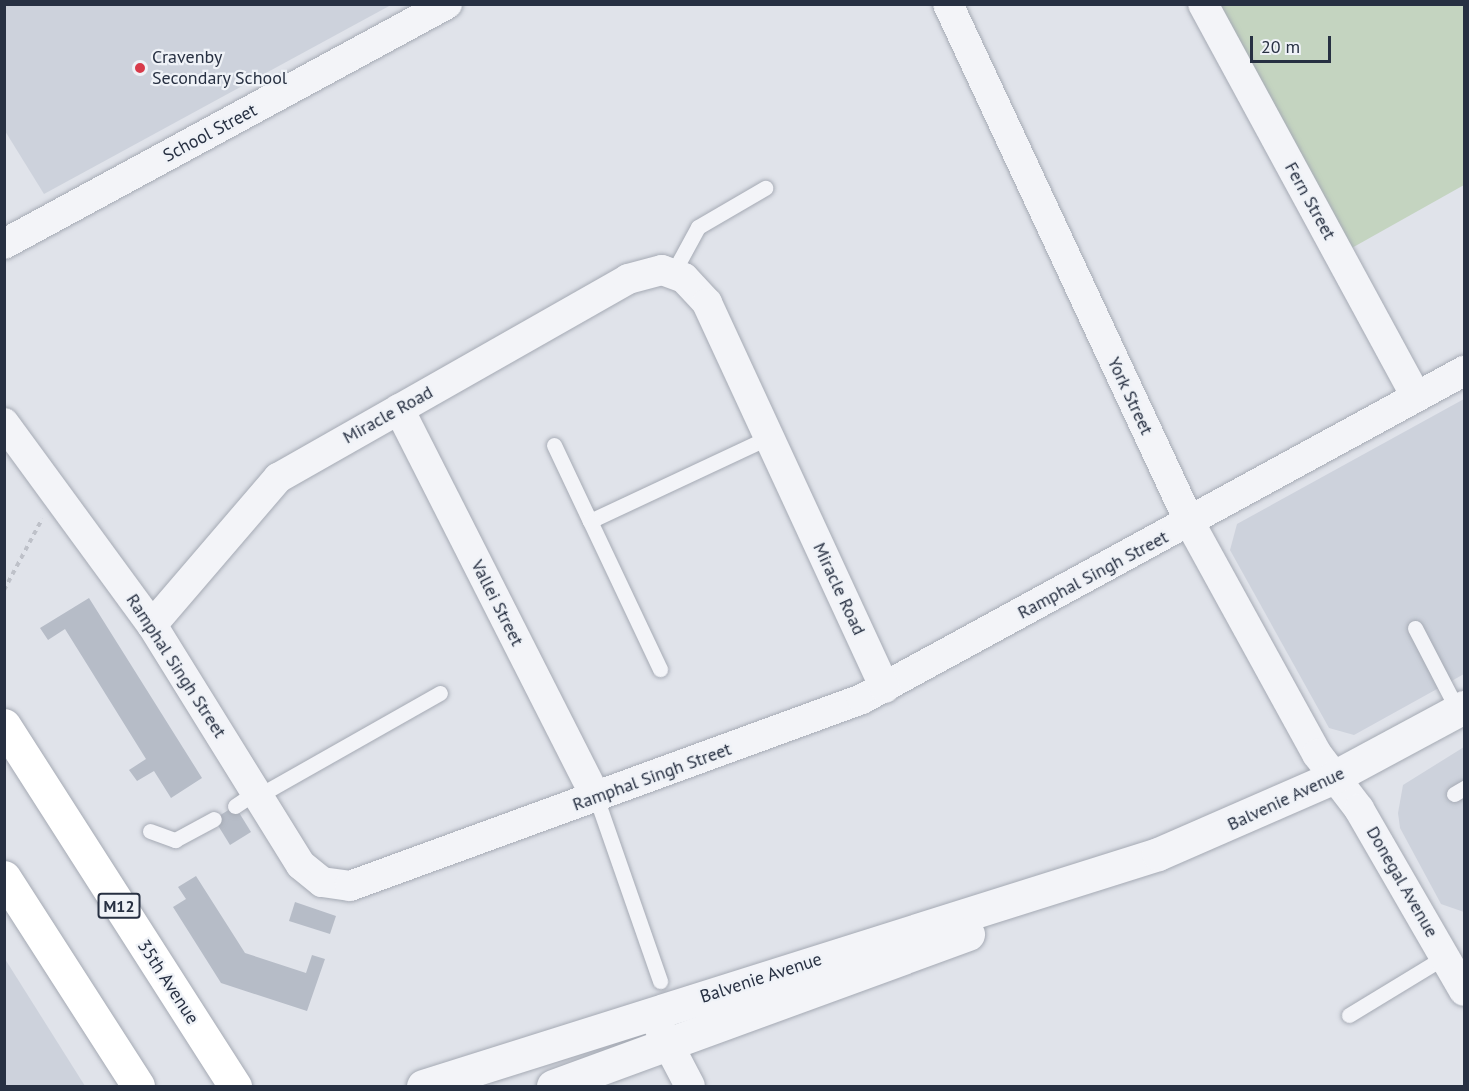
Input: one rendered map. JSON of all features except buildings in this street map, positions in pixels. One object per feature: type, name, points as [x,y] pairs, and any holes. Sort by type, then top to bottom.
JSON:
[{"type":"main road","name":"35th Avenue","points":[[4,725],[235,1086]]},
{"type":"main road","points":[[4,877],[132,1082]]},
{"type":"street","name":"School Street","points":[[4,244],[447,4]]},
{"type":"street","name":"York Street","points":[[948,4],[1190,523],[1334,777]]},
{"type":"street","name":"Fern Street","points":[[1203,4],[1416,397]]},
{"type":"street","name":"Miracle Road","points":[[152,625],[268,486],[628,279],[652,271],[673,273],[707,303],[885,688]]},
{"type":"street","name":"Ramphal Singh Street","points":[[4,423],[152,625],[250,798],[311,875],[350,886],[596,797],[885,688],[1464,371]]},
{"type":"street","name":"Vallei Street","points":[[399,409],[596,797]]},
{"type":"street","name":"Balvenie Avenue","points":[[553,1086],[668,1047],[1056,901],[1101,875],[1237,824],[1334,777],[1461,709]]},
{"type":"street","name":"Donegal Avenue","points":[[1334,777],[1359,809],[1451,947],[1464,991]]},
{"type":"street","name":"Balvenie Avenue","points":[[423,1086],[1051,884],[1101,875]]},
{"type":"street","points":[[653,1013],[668,1047],[690,1086]]},
{"type":"lane","points":[[673,273],[698,227],[765,188]]},
{"type":"lane","points":[[590,521],[769,437]]},
{"type":"lane","points":[[554,445],[660,669]]},
{"type":"lane","points":[[1415,628],[1461,709]]},
{"type":"lane","points":[[250,798],[440,693]]},
{"type":"lane","points":[[596,797],[660,981]]},
{"type":"lane","points":[[150,831],[175,840],[214,819]]},
{"type":"lane","points":[[1349,1015],[1451,947]]},
{"type":"path","points":[[4,590],[40,521],[64,505]]},
{"type":"shaded area","name":"Cravenby Secondary School","points":[[5,4],[391,5],[44,194],[5,131]]},
{"type":"shaded area","points":[[1464,399],[1464,674],[1354,735],[1329,728],[1230,550],[1237,524]]},
{"type":"shaded area","points":[[1464,747],[1464,912],[1441,904],[1400,828],[1398,813],[1403,785]]},
{"type":"shaded area","points":[[5,959],[85,1086],[5,1086]]},
{"type":"green space","points":[[1217,5],[1464,5],[1464,185],[1350,249]]},
{"type":"place","name":"Cravenby Secondary School","points":[[140,68]]}]
